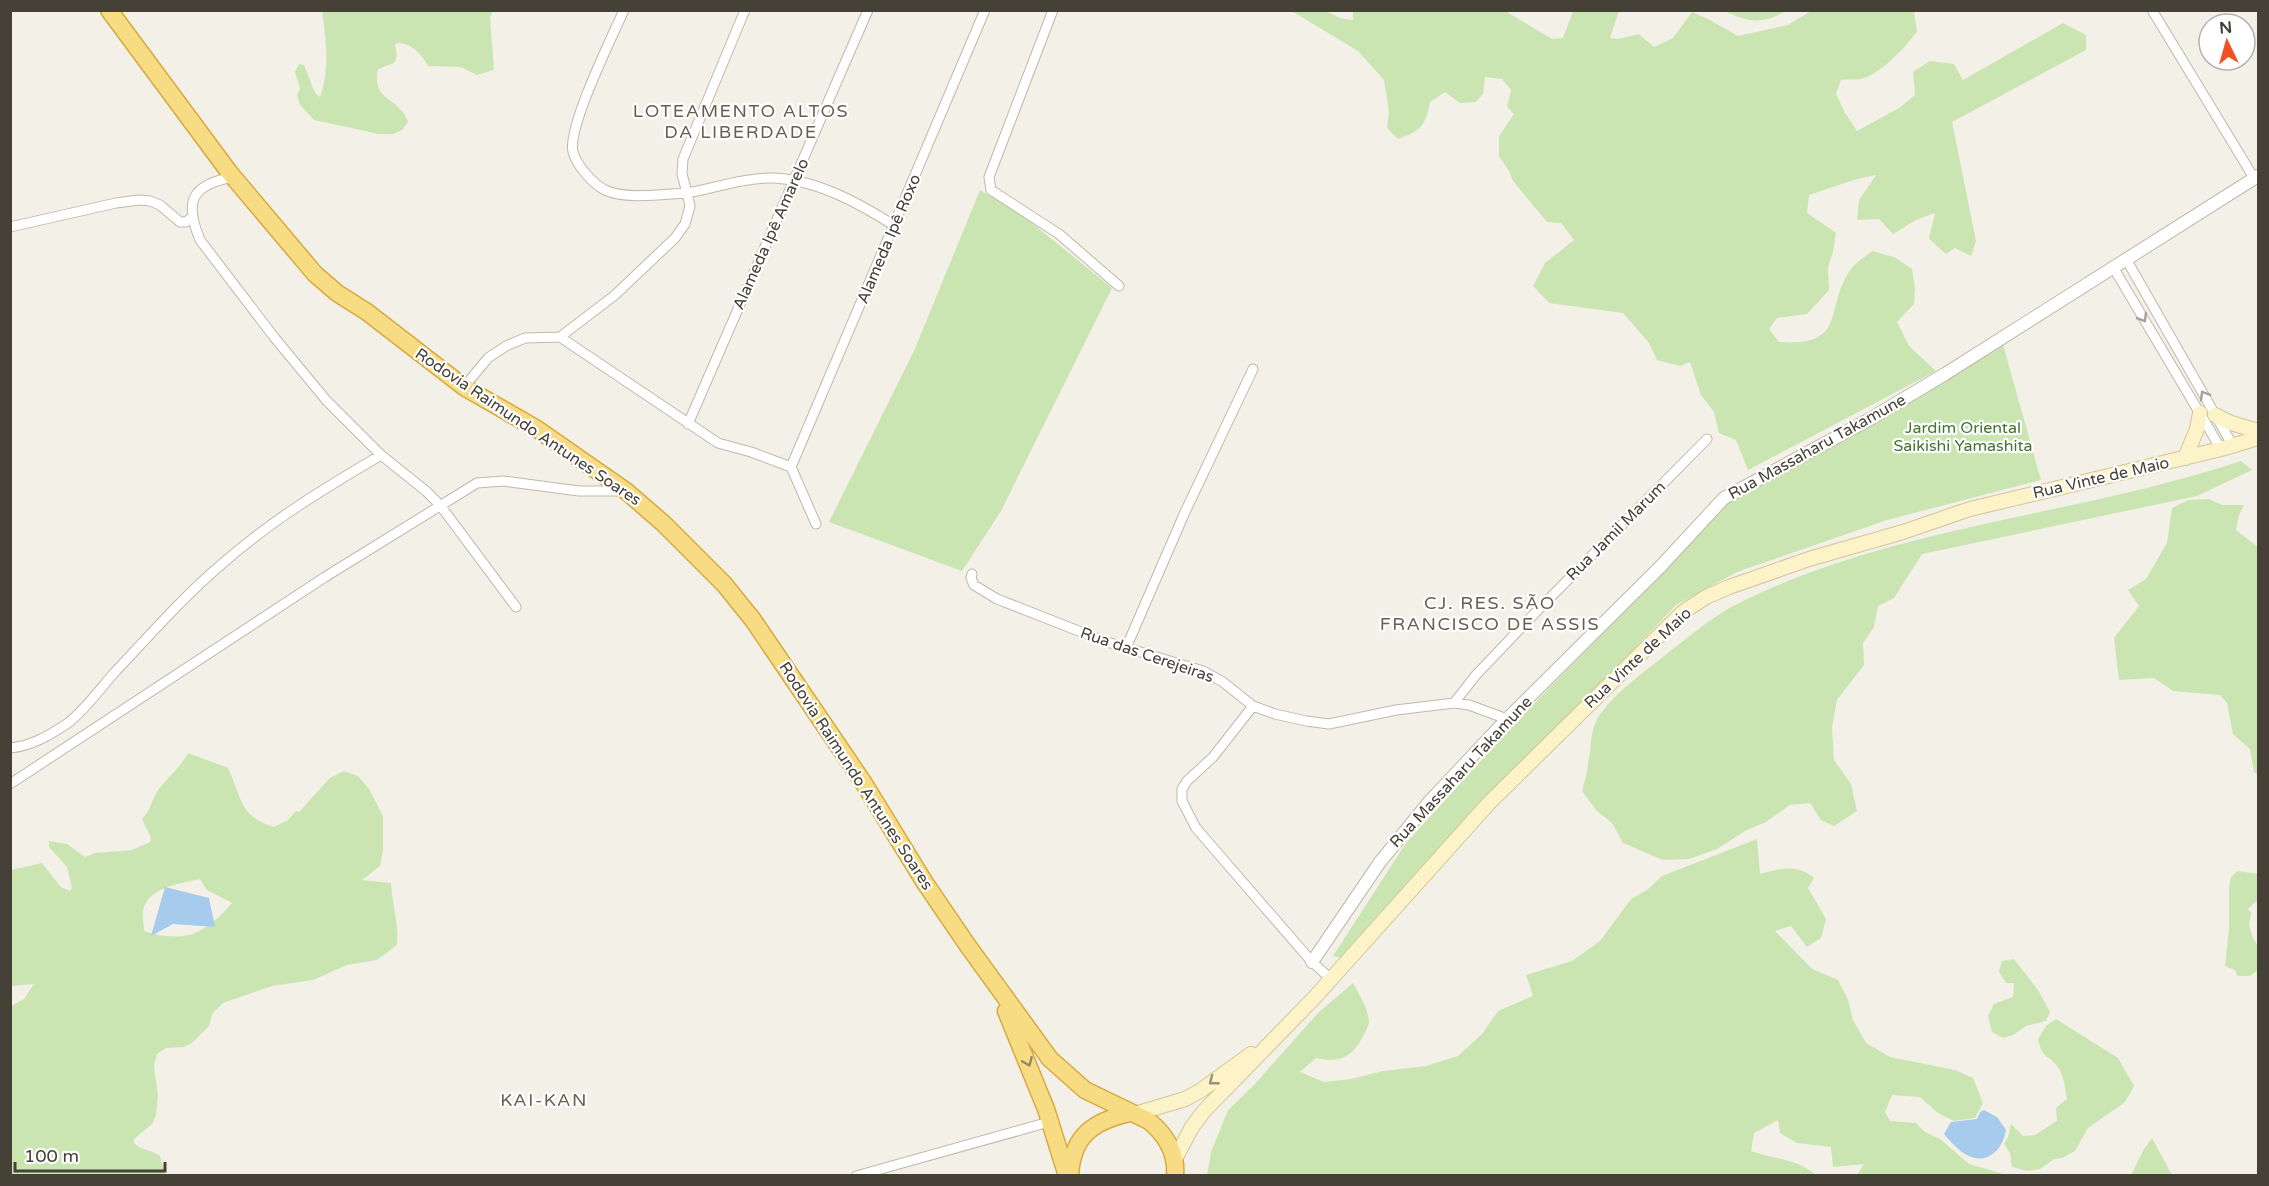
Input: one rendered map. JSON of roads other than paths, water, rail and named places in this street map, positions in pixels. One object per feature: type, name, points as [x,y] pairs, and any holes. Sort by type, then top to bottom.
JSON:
[{"type":"highway","name":"Rodovia Raimundo Antunes Soares","points":[[109,10],[233,177],[315,274],[337,293],[367,312],[464,387],[537,429],[626,491],[724,584],[753,620],[863,782],[925,883],[997,988]]},
{"type":"highway","points":[[997,988],[1050,1059],[1066,1075],[1085,1090],[1158,1128],[1170,1145],[1174,1171]]},
{"type":"highway","points":[[997,988],[1031,1068],[1069,1176]]},
{"type":"highway","points":[[1069,1176],[1072,1157],[1087,1131],[1102,1122],[1133,1114]]},
{"type":"main road","points":[[2185,458],[2195,436],[2200,414]]},
{"type":"main road","points":[[2215,415],[2231,423],[2259,431]]},
{"type":"main road","name":"Rua Vinte de Maio","points":[[1174,1171],[1192,1127],[1204,1112],[1331,979],[1489,803],[1683,612],[1706,597],[1809,559],[1903,532],[1970,509],[2227,448],[2259,438]]},
{"type":"main road","name":"Rua Vinte de Maio","points":[[1133,1114],[1185,1099],[1200,1091],[1278,1036]]},
{"type":"street","points":[[624,10],[575,124],[573,152],[580,167],[605,190],[622,194],[644,195],[687,193],[774,178],[818,188],[863,206],[895,226]]},
{"type":"street","points":[[464,387],[488,358],[506,346],[525,338],[560,336],[615,295],[675,238],[686,224],[690,206],[682,174],[683,159],[745,10]]},
{"type":"street","name":"Alameda Ipê Amarelo","points":[[688,424],[868,10]]},
{"type":"street","name":"Alameda Ipê Roxo","points":[[791,466],[986,10]]},
{"type":"street","points":[[1053,10],[989,177],[989,184],[991,190],[1059,234],[1119,286]]},
{"type":"street","points":[[2152,10],[2256,177]]},
{"type":"street","points":[[233,177],[207,184],[196,194],[191,206],[192,217],[200,240],[274,337],[326,400],[381,455],[440,505],[516,607]]},
{"type":"street","name":"Rua Massaharu Takamune","points":[[1312,962],[1393,845],[1430,802],[1508,719],[1661,566],[1724,498],[1908,396],[2256,177]]},
{"type":"street","points":[[10,227],[116,202],[139,200],[160,205],[180,222],[186,222],[192,217]]},
{"type":"street","points":[[2126,259],[2215,415],[2227,448]]},
{"type":"street","points":[[2113,267],[2200,414],[2227,448]]},
{"type":"street","points":[[560,336],[718,443],[791,466],[816,524]]},
{"type":"street","points":[[1126,648],[1185,512],[1252,369]]},
{"type":"street","name":"Rua Jamil Marum","points":[[1454,703],[1476,675],[1537,611],[1707,440]]},
{"type":"street","points":[[10,748],[24,747],[39,741],[70,722],[183,598],[224,561],[276,520],[381,455]]},
{"type":"street","points":[[10,784],[326,577],[477,483],[488,481],[579,491],[626,491]]},
{"type":"street","name":"Rua das Cerejeiras","points":[[972,574],[974,585],[997,599],[1126,648],[1203,671],[1223,682],[1253,706],[1305,721],[1329,724],[1396,710],[1454,703],[1469,705],[1508,719]]},
{"type":"street","points":[[1253,706],[1219,750],[1187,781],[1182,789],[1182,801],[1196,828],[1312,962],[1331,979]]},
{"type":"street","points":[[856,1176],[1049,1122]]},
{"type":"water","points":[[165,887],[209,898],[215,927],[173,924],[151,936]]},
{"type":"water","points":[[1984,1110],[1997,1117],[2006,1130],[1997,1150],[1980,1159],[1973,1158],[1959,1150],[1944,1134],[1951,1122],[1977,1119],[1980,1112]]},
{"type":"district","name":"LOTEAMENTO ALTOS DA LIBERDADE","points":[[741,121]]},
{"type":"district","name":"CJ. RES. SÃO FRANCISCO DE ASSIS","points":[[1490,613]]},
{"type":"district","name":"KAI-KAN","points":[[544,1100]]},
{"type":"park label","name":"Jardim Oriental Saikishi Yamashita","points":[[1963,437]]}]
